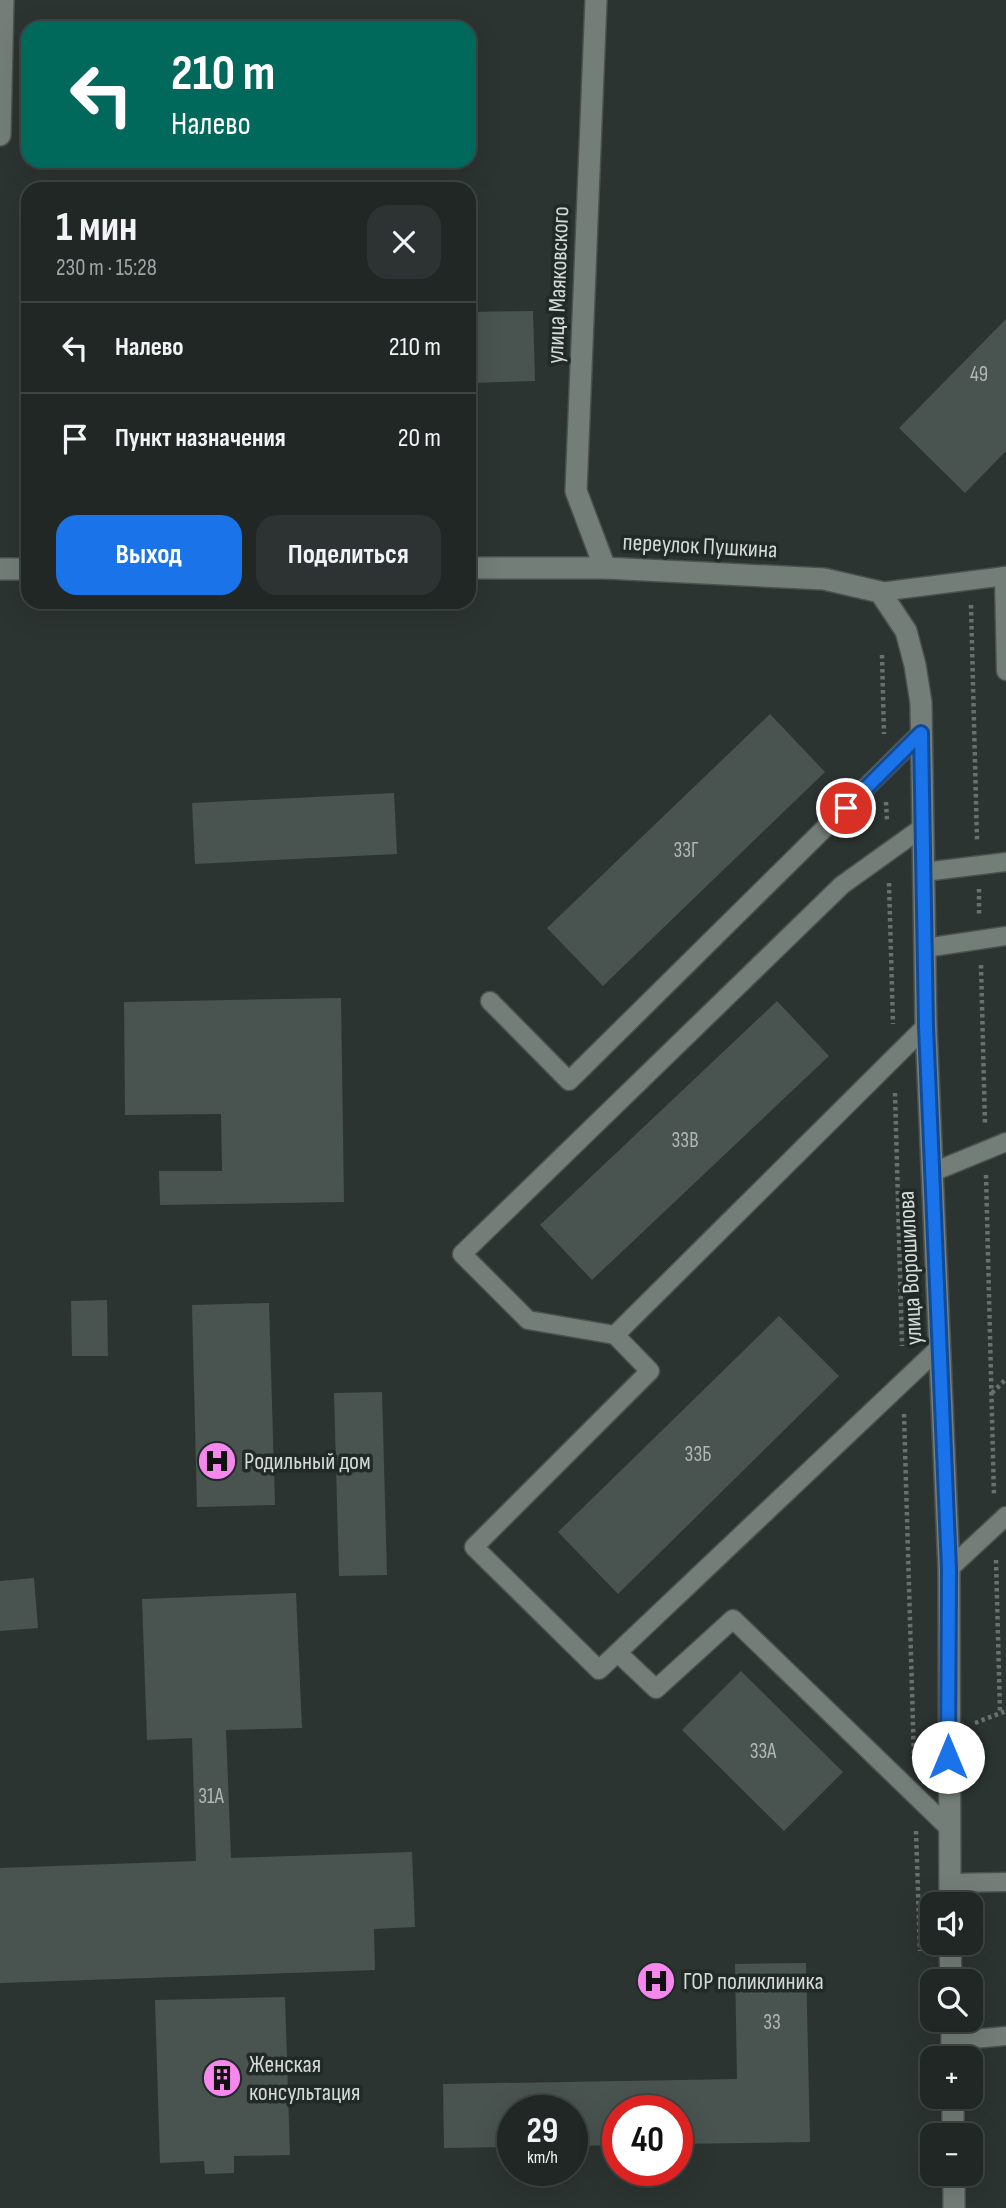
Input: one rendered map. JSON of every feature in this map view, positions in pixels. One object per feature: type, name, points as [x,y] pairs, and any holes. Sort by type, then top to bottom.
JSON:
[{"type":"street","points":[[0,135],[3,0]]},
{"type":"street","name":"улица Маяковского","points":[[596,0],[576,491],[605,568]]},
{"type":"street","name":"переулок Пушкина","points":[[476,568],[605,568],[824,579],[880,592]]},
{"type":"street","points":[[0,569],[21,569]]},
{"type":"street","name":"улица Ворошилова","points":[[880,592],[906,631],[919,690],[926,1026],[949,1569],[950,1892]]},
{"type":"street","points":[[954,2186],[954,2208]]},
{"type":"lane","points":[[880,592],[1005,576],[1006,671]]},
{"type":"lane","points":[[490,1002],[569,1081],[921,733]]},
{"type":"lane","points":[[923,827],[842,885],[462,1254],[528,1320],[615,1335],[650,1371],[474,1547],[600,1670],[940,1347]]},
{"type":"lane","points":[[924,872],[1006,862]]},
{"type":"lane","points":[[925,948],[1006,936]]},
{"type":"lane","points":[[615,1335],[926,1026]]},
{"type":"lane","points":[[933,1172],[1006,1142]]},
{"type":"lane","points":[[949,1569],[1006,1516]]},
{"type":"lane","points":[[618,1653],[656,1689],[733,1619],[948,1827]]},
{"type":"lane","points":[[955,1892],[1006,1882]]},
{"type":"lane","points":[[967,2046],[1006,2036]]},
{"type":"path","points":[[992,1394],[1006,1379]]},
{"type":"building","points":[[533,311],[535,381],[476,383],[476,312]]},
{"type":"building","points":[[1006,319],[1006,451],[965,493],[899,428]]},
{"type":"building","points":[[770,714],[825,772],[603,986],[547,928]]},
{"type":"building","points":[[394,793],[397,854],[195,864],[192,803]]},
{"type":"building","points":[[341,998],[344,1202],[160,1205],[159,1171],[222,1171],[221,1114],[125,1115],[124,1002]]},
{"type":"building","points":[[777,1001],[829,1056],[592,1280],[540,1225]]},
{"type":"building","points":[[107,1300],[108,1356],[72,1356],[71,1301]]},
{"type":"building","points":[[269,1303],[275,1505],[197,1507],[192,1305]]},
{"type":"building","points":[[779,1316],[839,1376],[618,1594],[558,1532]]},
{"type":"building","points":[[382,1392],[387,1575],[339,1576],[334,1393]]},
{"type":"building","points":[[34,1578],[38,1628],[0,1631],[0,1581]]},
{"type":"building","points":[[296,1593],[302,1728],[226,1730],[231,1858],[412,1852],[415,1927],[374,1929],[375,1970],[0,1983],[0,1868],[196,1861],[192,1738],[147,1740],[142,1599]]},
{"type":"building","points":[[741,1671],[843,1772],[784,1831],[682,1730]]},
{"type":"building","points":[[806,1963],[810,2142],[693,2144],[693,2095],[602,2095],[602,2145],[588,2146],[588,2095],[497,2095],[497,2147],[444,2148],[443,2084],[737,2079],[735,1964]]},
{"type":"building","name":"Женская консультация","points":[[285,1997],[290,2155],[234,2156],[234,2173],[205,2174],[204,2161],[160,2163],[155,2000]]},
{"type":"place","name":"Родильный дом","points":[[217,1461]]},
{"type":"place","name":"ГОР поликлиника","points":[[656,1981]]},
{"type":"place","name":"Женская консультация","points":[[222,2078]]},
{"type":"route","points":[[846,808],[921,733],[926,1026],[949,1569],[948,1757]]}]
